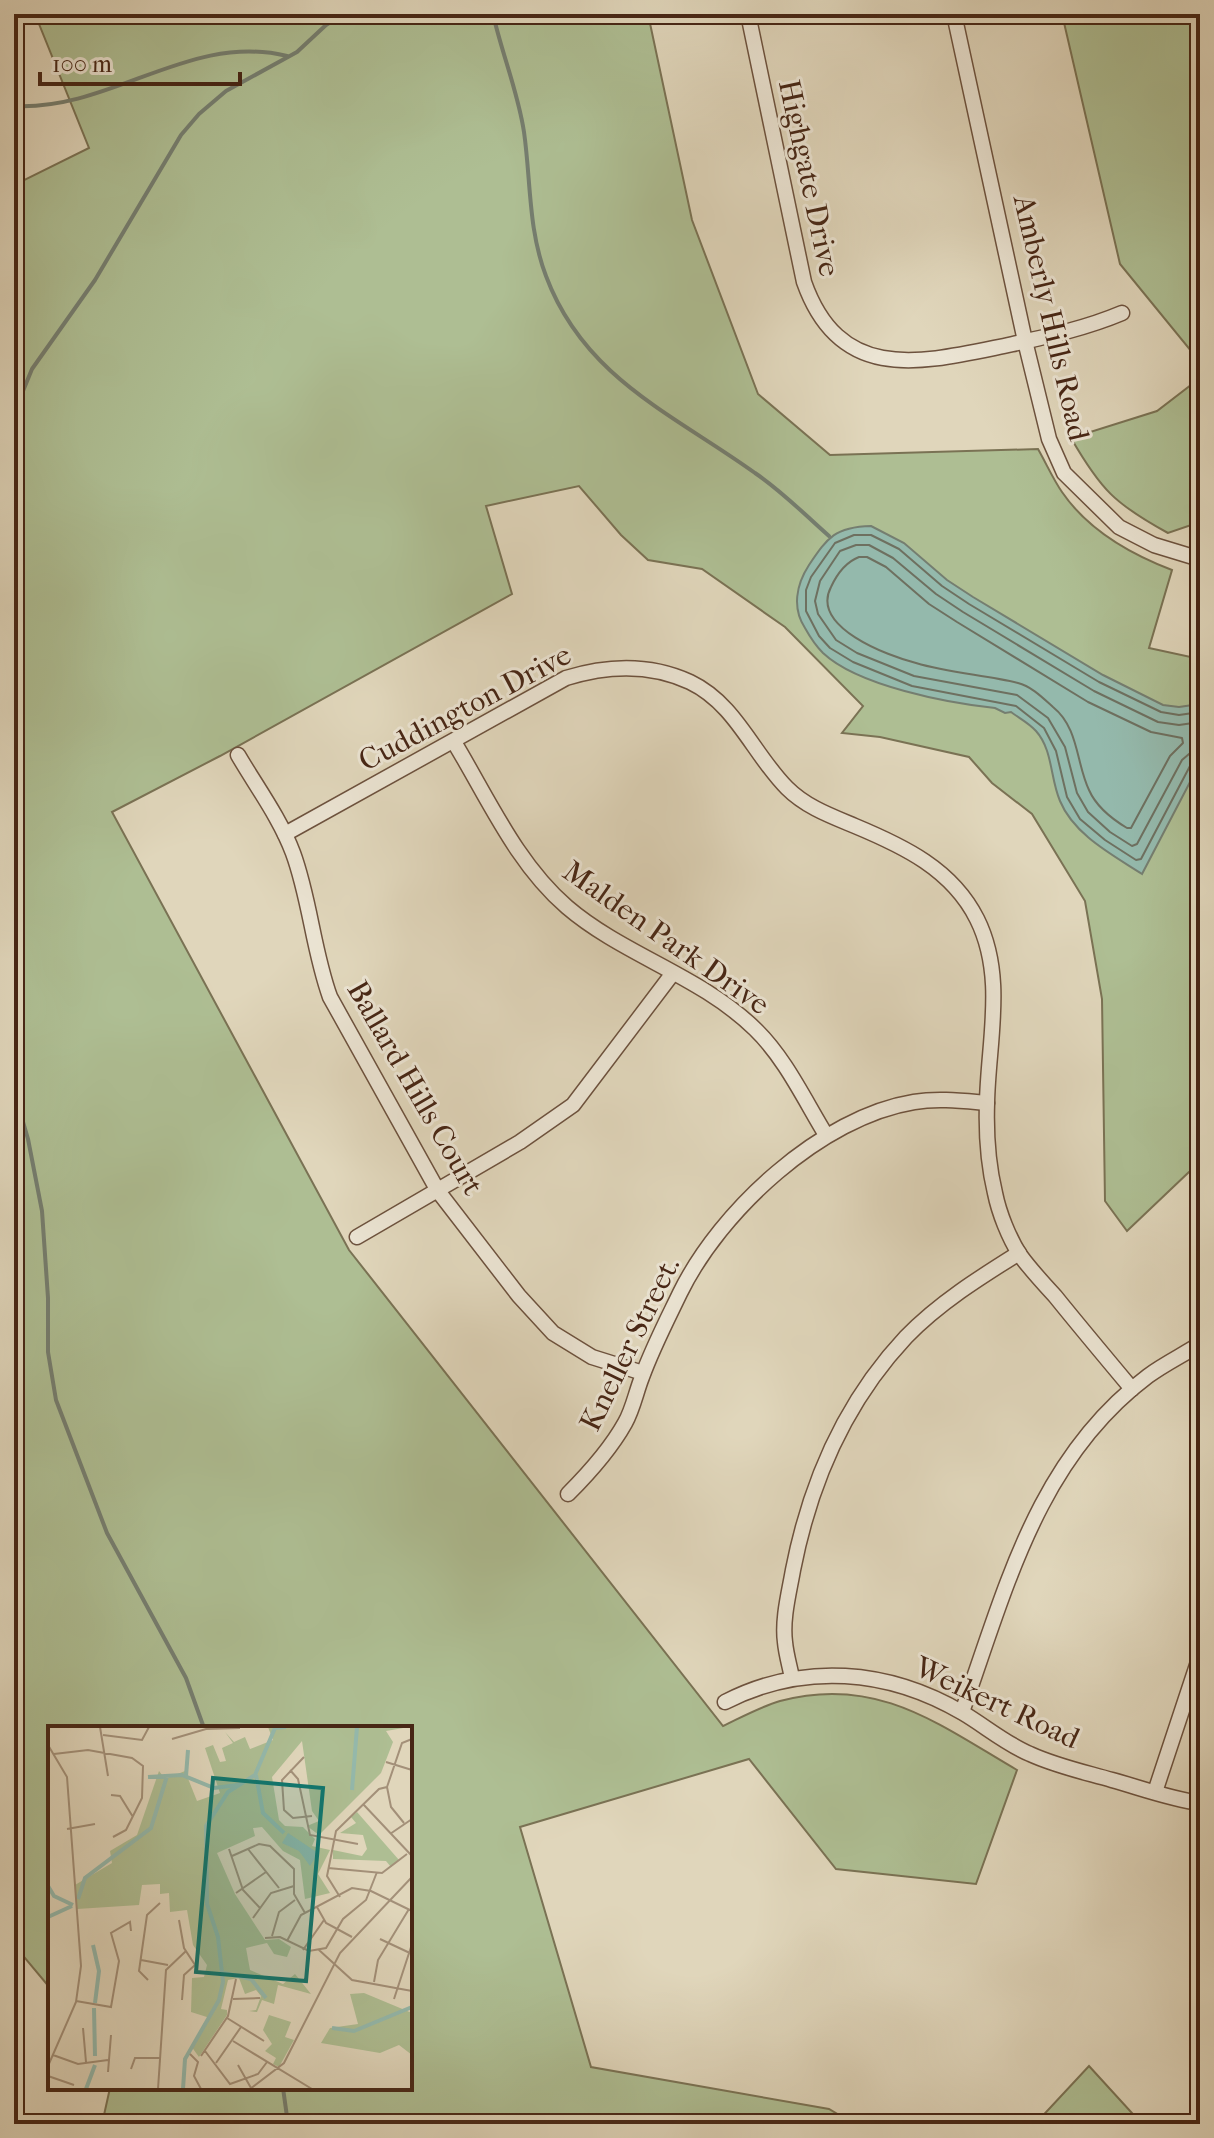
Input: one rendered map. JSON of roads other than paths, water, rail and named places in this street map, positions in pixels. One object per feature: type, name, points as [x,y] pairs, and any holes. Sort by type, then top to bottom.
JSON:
[{"type":"street","name":"Highgate Drive","points":[[748,14],[804,282],[812,304],[838,337],[882,359],[913,362],[1088,328],[1122,313]]},
{"type":"street","name":"Amberly Hills Road","points":[[954,14],[1025,341],[1049,439],[1064,473],[1119,527],[1154,545],[1200,559]]},
{"type":"street","name":"Cuddington Drive","points":[[285,834],[566,678],[594,670],[640,668],[692,683],[732,716],[788,789],[819,812],[909,849],[962,897],[977,918],[990,954],[993,980],[993,1031],[987,1103],[989,1166],[995,1196],[1019,1253],[1132,1389]]},
{"type":"street","name":"Malden Park Drive","points":[[454,742],[539,880],[568,908],[607,936],[673,973],[738,1014],[757,1030],[784,1064],[826,1135]]},
{"type":"street","name":"Ballard Hills Court","points":[[238,755],[285,834],[302,881],[319,967],[330,997],[438,1191],[519,1296],[553,1333],[592,1357],[643,1373]]},
{"type":"street","points":[[357,1237],[520,1142],[573,1105],[673,973]]},
{"type":"street","name":"Kneller Street.","points":[[568,1494],[595,1468],[627,1421],[643,1373],[681,1291],[711,1242],[747,1200],[826,1135],[874,1112],[914,1102],[954,1100],[987,1103]]},
{"type":"street","points":[[792,1678],[785,1641],[787,1599],[799,1539],[815,1486],[854,1403],[906,1337],[973,1282],[1019,1253]]},
{"type":"street","points":[[962,1712],[1026,1532],[1073,1452],[1132,1389],[1200,1344]]},
{"type":"street","points":[[1155,1792],[1200,1656]]},
{"type":"street","name":"Weikert Road","points":[[725,1702],[750,1689],[792,1678],[847,1674],[890,1681],[962,1712],[1029,1754],[1200,1803]]},
{"type":"water","points":[[871,526],[904,543],[947,580],[973,597],[1103,675],[1163,705],[1179,707],[1200,704],[1200,763],[1142,874],[1095,843],[1066,813],[1054,783],[1046,747],[1024,721],[1011,712],[929,697],[880,684],[839,665],[823,653],[798,613],[799,588],[822,547],[834,535]]},
{"type":"waterway","points":[[14,413],[32,369],[95,280],[181,135],[199,114],[226,91],[297,52],[343,14]]},
{"type":"waterway","points":[[493,14],[521,117],[540,258],[563,311],[583,342],[634,391],[765,480],[829,536]]},
{"type":"waterway","points":[[14,106],[50,104],[84,97],[217,54],[251,51],[287,56]]},
{"type":"waterway","points":[[14,1091],[28,1139],[42,1211],[48,1352],[56,1400],[107,1533],[186,1678],[203,1726]]},
{"type":"waterway","points":[[283,2090],[288,2124]]},
{"type":"waterway","points":[[410,2124],[487,2124]]}]
